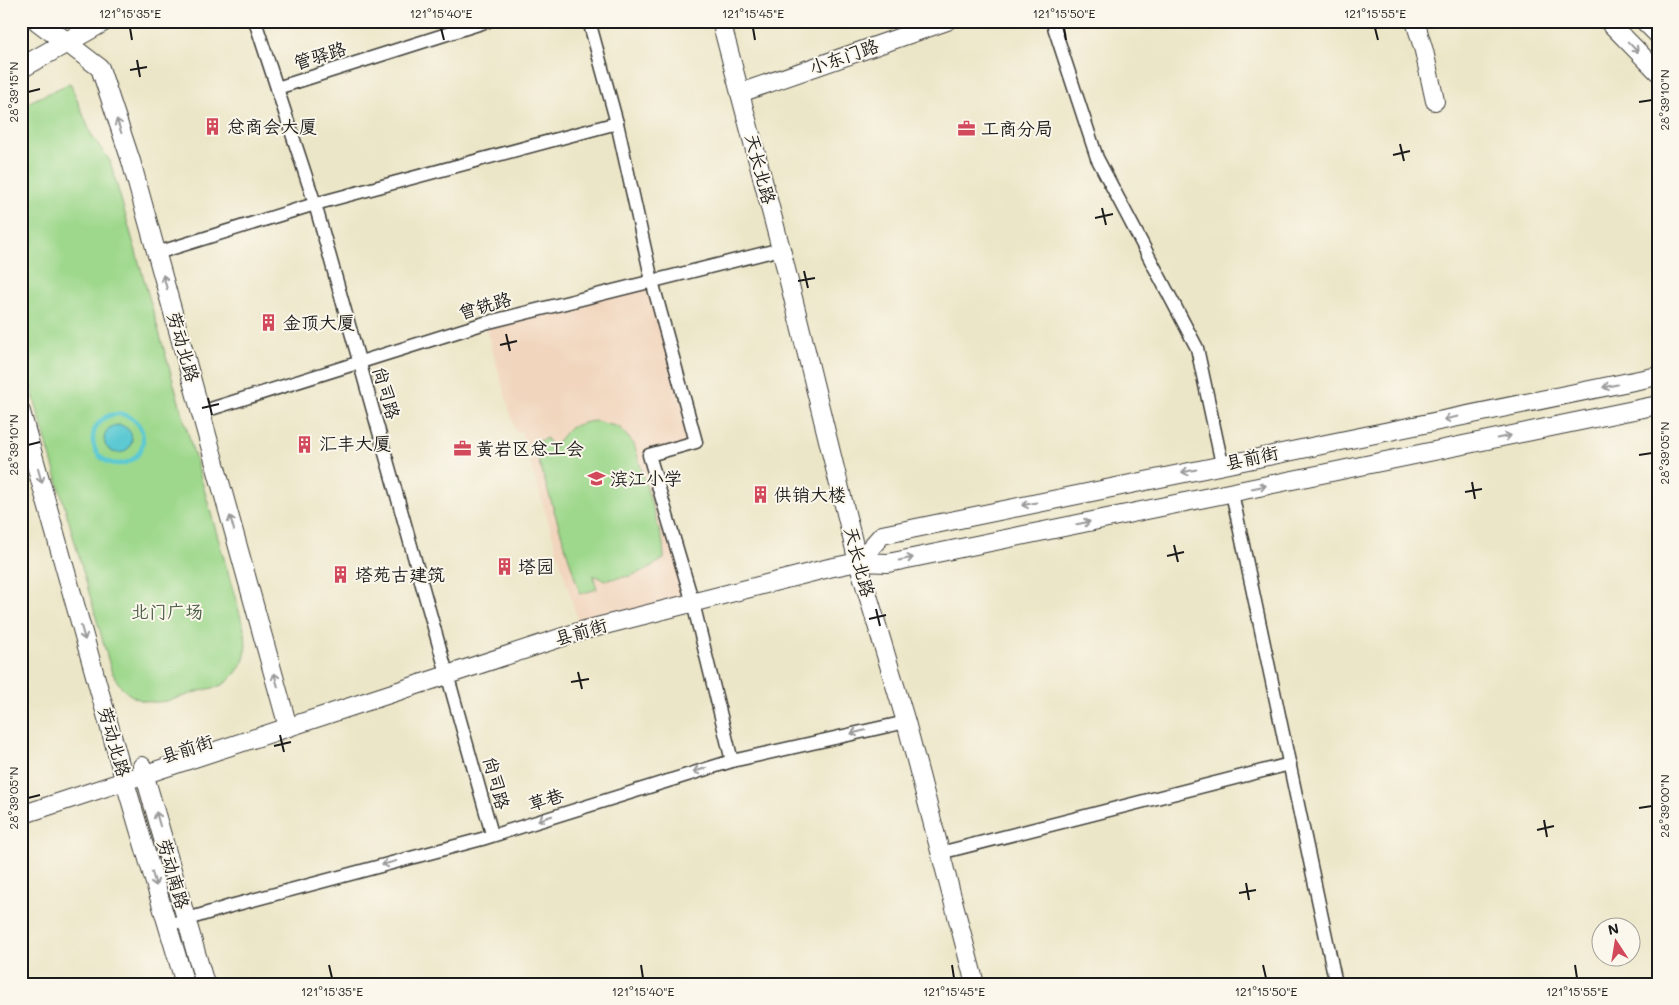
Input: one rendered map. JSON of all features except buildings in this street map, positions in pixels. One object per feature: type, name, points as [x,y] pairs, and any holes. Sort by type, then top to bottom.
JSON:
[{"type":"main road","points":[[38,21],[66,42]]},
{"type":"main road","points":[[21,68],[104,21]]},
{"type":"street","name":"尚司路","points":[[255,21],[315,204],[492,834]]},
{"type":"street","name":"管驿路","points":[[277,88],[488,21]]},
{"type":"street","points":[[589,21],[617,123],[652,281],[696,442],[649,455],[693,603],[732,761]]},
{"type":"street","name":"天长北路","points":[[722,21],[781,249],[858,562],[906,722],[975,984]]},
{"type":"street","name":"小东门路","points":[[740,93],[947,21]]},
{"type":"street","points":[[1052,21],[1097,158],[1197,348],[1222,464]]},
{"type":"street","points":[[1415,21],[1435,101]]},
{"type":"street","points":[[1608,21],[1658,72]]},
{"type":"street","points":[[1644,21],[1658,35]]},
{"type":"street","name":"劳动北路","points":[[66,42],[100,68],[131,161],[287,722]]},
{"type":"street","points":[[157,253],[315,204],[617,123]]},
{"type":"street","name":"曾铣路","points":[[201,412],[485,323],[781,249]]},
{"type":"street","name":"县前街","points":[[858,562],[882,534],[1658,376]]},
{"type":"street","name":"县前街","points":[[21,815],[100,790],[123,776],[287,722],[310,720],[581,631],[858,562],[888,563],[1658,405]]},
{"type":"street","name":"劳动北路","points":[[21,412],[123,776],[169,925],[185,984]]},
{"type":"street","points":[[1232,493],[1336,984]]},
{"type":"street","name":"草巷","points":[[169,925],[482,838],[732,761],[906,722]]},
{"type":"street","points":[[940,853],[1290,764]]},
{"type":"street","name":"劳动南路","points":[[144,769],[205,984]]},
{"type":"shaded area","name":"滨江小学","points":[[652,281],[696,442],[649,455],[693,603],[581,631],[521,431],[516,433],[485,323]]},
{"type":"green space","name":"北门广场","points":[[70,83],[92,136],[110,161],[245,632],[246,651],[243,662],[228,681],[217,687],[160,702],[144,701],[131,696],[121,686],[111,670],[21,352],[21,106]]},
{"type":"green space","points":[[595,421],[619,427],[634,444],[663,543],[664,559],[630,576],[605,580],[593,575],[597,589],[580,594],[533,443],[547,438],[552,451],[569,429],[579,424]]},
{"type":"water","points":[[118,425],[128,429],[132,439],[128,449],[118,453],[108,449],[104,439],[108,429]]},
{"type":"waterway","points":[[118,414],[136,421],[143,439],[136,457],[118,464],[100,457],[93,439],[100,421],[118,414]]},
{"type":"place","name":"总商会大厦","points":[[213,127]]},
{"type":"place","name":"工商分局","points":[[967,129]]},
{"type":"place","name":"金顶大厦","points":[[269,323]]},
{"type":"place","name":"汇丰大厦","points":[[305,444]]},
{"type":"place","name":"黄岩区总工会","points":[[462,449]]},
{"type":"place","name":"滨江小学","points":[[596,479]]},
{"type":"place","name":"供销大楼","points":[[760,495]]},
{"type":"place","name":"塔园","points":[[504,567]]},
{"type":"place","name":"塔苑古建筑","points":[[341,575]]}]
